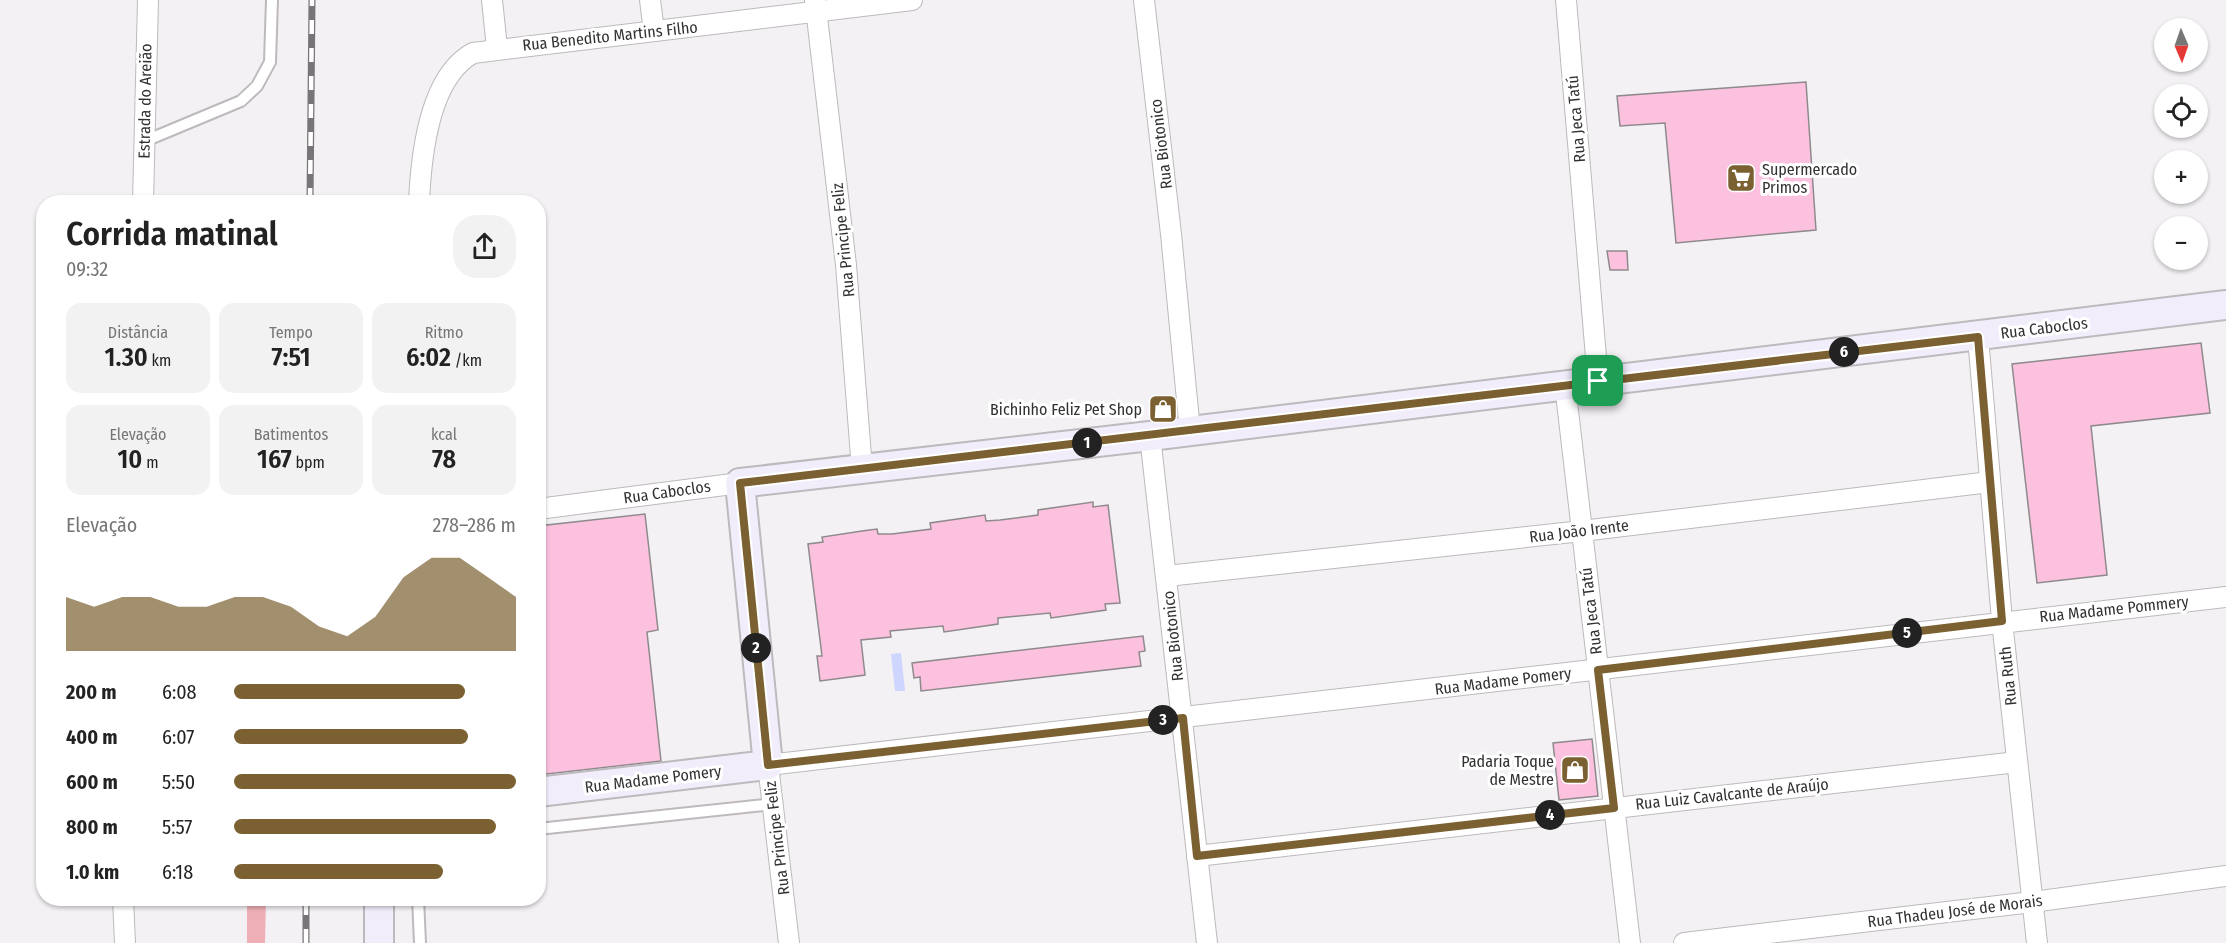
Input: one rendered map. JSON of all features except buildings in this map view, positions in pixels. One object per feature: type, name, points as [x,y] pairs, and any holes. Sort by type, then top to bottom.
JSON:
[{"type":"street","name":"Estrada do Areião","points":[[143,195],[148,0]]},
{"type":"street","points":[[492,0],[497,48]]},
{"type":"street","points":[[650,0],[654,31]]},
{"type":"street","name":"Rua Benedito Martins Filho","points":[[420,195],[426,137],[440,91],[453,68],[462,58],[473,53],[497,48],[654,31],[816,6],[912,0]]},
{"type":"street","name":"Rua Biotonico","points":[[1144,0],[1171,234],[1190,431]]},
{"type":"street","name":"Rua Jeca Tatú","points":[[1566,0],[1598,381]]},
{"type":"street","name":"Rua Principe Feliz","points":[[816,6],[846,266],[862,469]]},
{"type":"street","name":"Rua Caboclos","points":[[546,508],[1978,337],[2226,305]]},
{"type":"street","name":"Rua Ruth","points":[[1978,337],[2002,621],[2037,943]]},
{"type":"street","name":"Rua Jeca Tatú","points":[[1565,385],[1629,943]]},
{"type":"street","name":"Rua Biotonico","points":[[1150,436],[1207,943]]},
{"type":"street","name":"Rua João Irente","points":[[1167,576],[1582,531],[1990,482]]},
{"type":"street","name":"Rua Principe Feliz","points":[[740,483],[768,765],[789,943]]},
{"type":"street","name":"Rua Madame Pommery","points":[[2002,621],[2226,597]]},
{"type":"street","name":"Rua Madame Pomery","points":[[1183,718],[2002,621]]},
{"type":"street","points":[[768,765],[1183,718]]},
{"type":"street","name":"Rua Luiz Cavalcante de Araújo","points":[[1197,856],[2017,762]]},
{"type":"street","name":"Rua Madame Pomery","points":[[546,791],[768,765]]},
{"type":"street","name":"Rua Thadeu José de Morais","points":[[1684,943],[2032,902],[2226,876]]},
{"type":"street","points":[[123,906],[125,943]]},
{"type":"street","points":[[378,906],[379,943]]},
{"type":"lane","points":[[145,141],[241,101],[257,86],[270,62],[272,0]]},
{"type":"lane","points":[[546,828],[773,804]]},
{"type":"lane","points":[[418,906],[420,943]]},
{"type":"shaded area","points":[[247,906],[266,906],[265,943],[247,943]]},
{"type":"water","points":[[901,653],[905,691],[895,691],[891,654]]},
{"type":"railway","points":[[310,195],[312,0]]},
{"type":"railway","points":[[306,906],[306,943]]},
{"type":"place","name":"Supermercado Primos","points":[[1741,178]]},
{"type":"place","name":"Bichinho Feliz Pet Shop","points":[[1163,409]]},
{"type":"place","name":"Padaria Toque de Mestre","points":[[1575,770]]},
{"type":"route","points":[[1978,337],[2002,621],[1598,670],[1614,808],[1197,856],[1183,718],[768,765],[740,483],[1598,381],[1978,337]]}]
